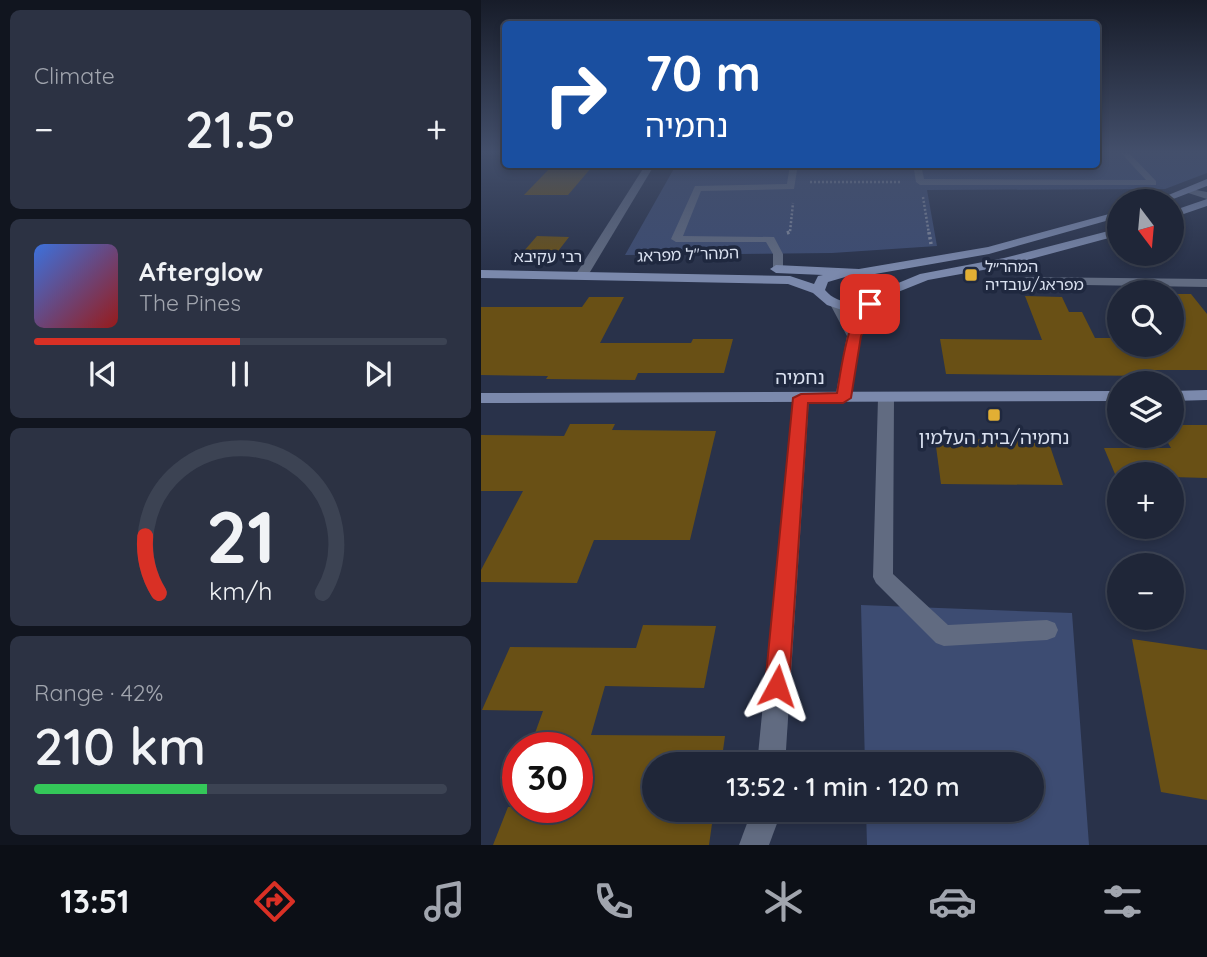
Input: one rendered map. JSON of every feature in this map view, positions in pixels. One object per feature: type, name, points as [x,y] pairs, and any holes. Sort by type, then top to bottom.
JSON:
[{"type":"street","points":[[582,274],[633,192]]},
{"type":"street","points":[[1185,210],[1207,202]]},
{"type":"street","points":[[863,272],[989,250],[1107,218]]},
{"type":"street","points":[[843,398],[854,336],[870,304],[884,293],[925,277],[1004,262],[1107,234]]},
{"type":"street","name":"המהר\"ל מפראג","points":[[615,275],[779,269],[863,272]]},
{"type":"street","points":[[818,290],[823,279],[841,272]]},
{"type":"street","points":[[863,272],[880,279],[884,284],[884,293]]},
{"type":"street","name":"רבי עקיבא","points":[[481,274],[615,275]]},
{"type":"street","name":"המהר\"ל מפראג","points":[[615,275],[790,280],[818,290],[828,301],[837,304]]},
{"type":"street","points":[[1028,281],[1207,283]]},
{"type":"street","points":[[854,336],[837,304],[870,304]]},
{"type":"street","points":[[1184,396],[1207,395]]},
{"type":"street","name":"נחמיה","points":[[481,398],[1107,396]]},
{"type":"street","points":[[772,752],[801,398]]},
{"type":"street","points":[[754,845],[763,822]]},
{"type":"lane","points":[[696,192],[676,239],[770,239],[778,254],[779,269]]},
{"type":"lane","points":[[886,398],[883,577],[944,636],[1047,630]]},
{"type":"path","points":[[770,239],[790,232],[794,205],[788,199],[789,192]]},
{"type":"path","points":[[922,192],[932,246]]},
{"type":"shaded area","points":[[660,192],[927,192],[937,246],[832,253],[625,255]]},
{"type":"shaded area","points":[[861,605],[1072,613],[1089,845],[867,845],[866,822],[1044,822],[1044,752],[865,752]]},
{"type":"building","points":[[526,192],[570,192],[568,195],[524,195]]},
{"type":"building","points":[[537,236],[569,237],[552,259],[517,259]]},
{"type":"building","points":[[1184,294],[1191,294],[1207,314],[1207,370],[1107,371],[1107,376],[946,374],[940,339],[1042,340],[1025,296],[1062,297],[1069,312],[1082,312],[1095,338],[1107,338],[1107,357],[1184,357]]},
{"type":"building","points":[[589,297],[624,297],[600,343],[691,343],[693,339],[733,339],[724,373],[638,373],[635,380],[481,375],[481,307],[582,307]]},
{"type":"building","points":[[570,424],[615,424],[612,430],[716,431],[690,540],[594,540],[577,583],[481,582],[481,570],[523,491],[481,491],[481,435],[564,436]]},
{"type":"building","points":[[1184,425],[1207,425],[1207,478],[1184,477],[1184,462],[1110,462],[1104,448],[1184,448]]},
{"type":"building","points":[[935,439],[1048,440],[1063,485],[941,484]]},
{"type":"building","points":[[643,625],[716,626],[704,688],[605,686],[592,732],[535,732],[543,711],[482,710],[510,647],[636,648]]},
{"type":"building","points":[[1132,639],[1207,650],[1207,800],[1161,792]]},
{"type":"building","points":[[593,735],[725,736],[723,752],[642,752],[642,822],[712,822],[709,845],[493,845],[502,822],[593,823]]},
{"type":"place","name":"המהר״ל מפראג/עובדיה","points":[[971,275]]},
{"type":"place","name":"נחמיה/בית העלמין","points":[[994,415]]},
{"type":"route","points":[[777,686],[801,398],[843,398],[854,336],[870,304]]}]
